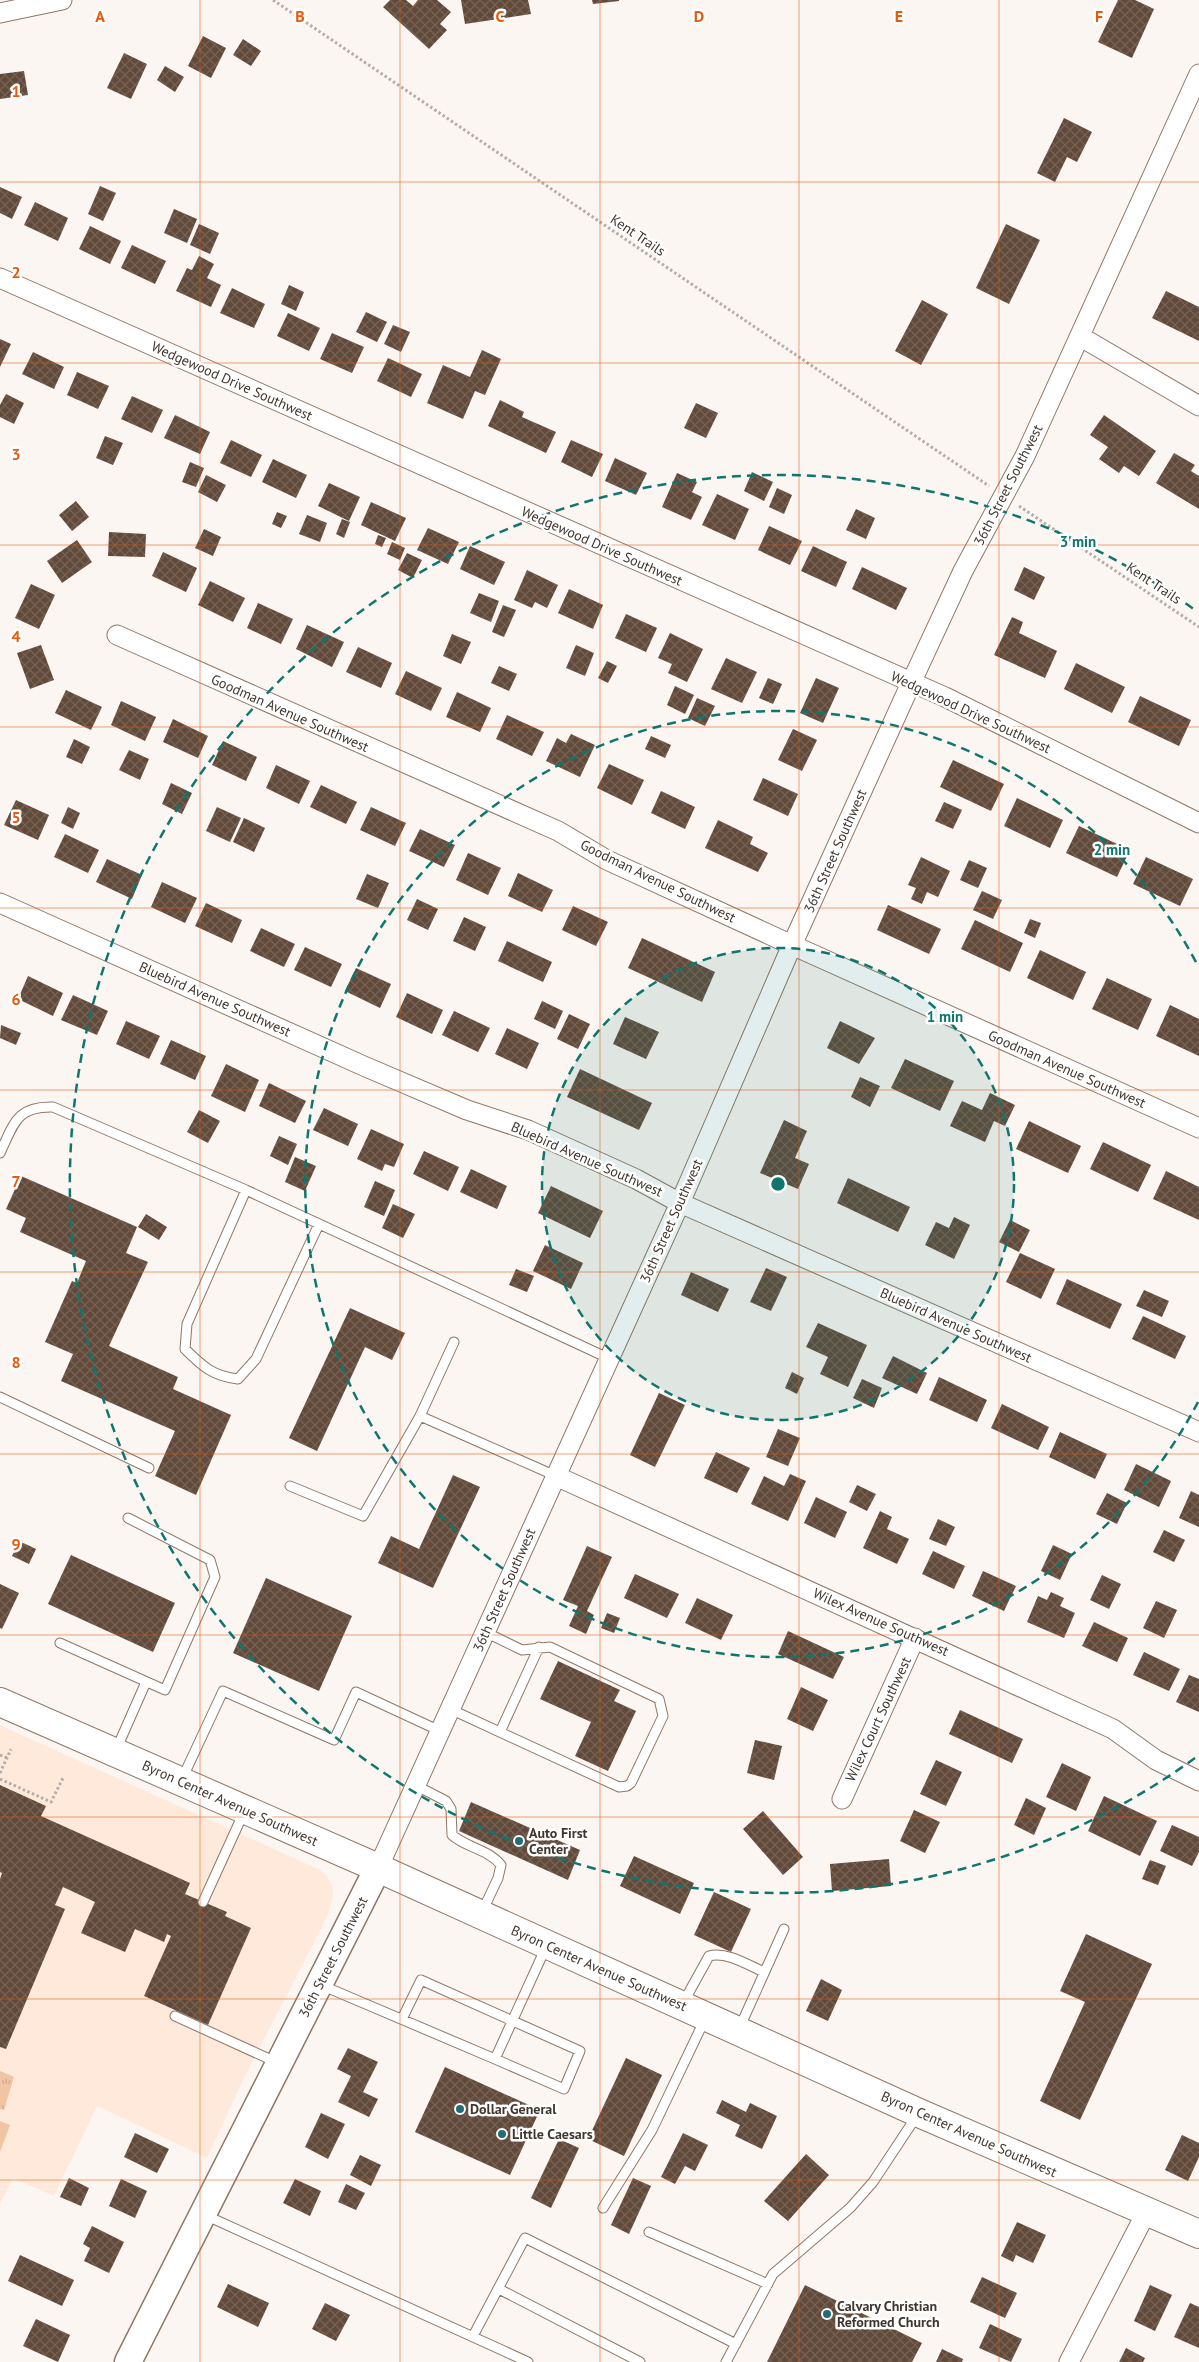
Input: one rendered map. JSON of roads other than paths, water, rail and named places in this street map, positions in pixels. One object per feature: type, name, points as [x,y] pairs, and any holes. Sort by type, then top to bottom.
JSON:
[{"type":"main road","name":"Byron Center Avenue Southwest","points":[[0,1702],[378,1868],[919,2113],[1199,2234]]},
{"type":"street","points":[[0,12],[62,0]]},
{"type":"street","name":"36th Street Southwest","points":[[128,2362],[378,1868],[680,1203],[792,945],[911,683],[963,571],[1026,456],[1199,74]]},
{"type":"street","name":"Wedgewood Drive Southwest","points":[[0,278],[945,697],[1199,823]]},
{"type":"street","points":[[1081,337],[1199,406]]},
{"type":"street","name":"Goodman Avenue Southwest","points":[[117,635],[558,832],[607,860],[1199,1128]]},
{"type":"street","name":"Bluebird Avenue Southwest","points":[[0,903],[394,1079],[467,1110],[528,1130],[636,1179],[680,1203],[1199,1432]]},
{"type":"street","name":"Wilex Avenue Southwest","points":[[556,1476],[1113,1729],[1156,1760],[1199,1781]]},
{"type":"street","name":"Wilex Court Southwest","points":[[842,1799],[915,1638]]},
{"type":"street","points":[[1069,2362],[1147,2211]]},
{"type":"lane","points":[[0,1153],[18,1117],[37,1106],[53,1107],[246,1190],[608,1358]]},
{"type":"lane","points":[[246,1190],[187,1324],[185,1349],[200,1364],[220,1377],[238,1379],[256,1359],[319,1224]]},
{"type":"lane","points":[[290,1486],[363,1516],[420,1416],[454,1342]]},
{"type":"lane","points":[[0,1397],[149,1468]]},
{"type":"lane","points":[[420,1416],[556,1476]]},
{"type":"lane","points":[[60,1643],[165,1690],[215,1578],[210,1560],[128,1518]]},
{"type":"lane","points":[[450,1709],[619,1787],[627,1786],[631,1783],[663,1716],[659,1699],[550,1647],[522,1650],[485,1632]]},
{"type":"lane","points":[[500,1732],[539,1647]]},
{"type":"lane","points":[[115,1753],[146,1682]]},
{"type":"lane","points":[[181,1782],[223,1691],[334,1740],[356,1692],[440,1731]]},
{"type":"lane","points":[[415,1785],[446,1801],[451,1809],[452,1835],[457,1840],[494,1856],[501,1865],[498,1878],[481,1915]]},
{"type":"lane","points":[[202,1902],[245,1810]]},
{"type":"lane","points":[[738,2031],[784,1929]]},
{"type":"lane","points":[[495,2059],[547,1945]]},
{"type":"lane","points":[[682,2006],[709,1956],[716,1954],[730,1957],[764,1972]]},
{"type":"lane","points":[[319,1984],[402,2020],[495,2059],[564,2089],[580,2051],[421,1980],[402,2020]]},
{"type":"lane","points":[[175,2016],[279,2064]]},
{"type":"lane","points":[[603,2208],[652,2130],[706,2017]]},
{"type":"lane","points":[[726,2362],[773,2274],[850,2208],[897,2149],[919,2113]]},
{"type":"lane","points":[[203,2214],[528,2362]]},
{"type":"lane","points":[[649,2232],[768,2284]]},
{"type":"lane","points":[[473,2336],[500,2289],[525,2238],[736,2344]]},
{"type":"lane","points":[[500,2289],[640,2362]]},
{"type":"place","name":"Auto First Center","points":[[519,1841]]},
{"type":"place","name":"Dollar General","points":[[460,2109]]},
{"type":"place","name":"Little Caesars","points":[[502,2134]]},
{"type":"place","name":"Calvary Christian Reformed Church","points":[[827,2314]]}]
